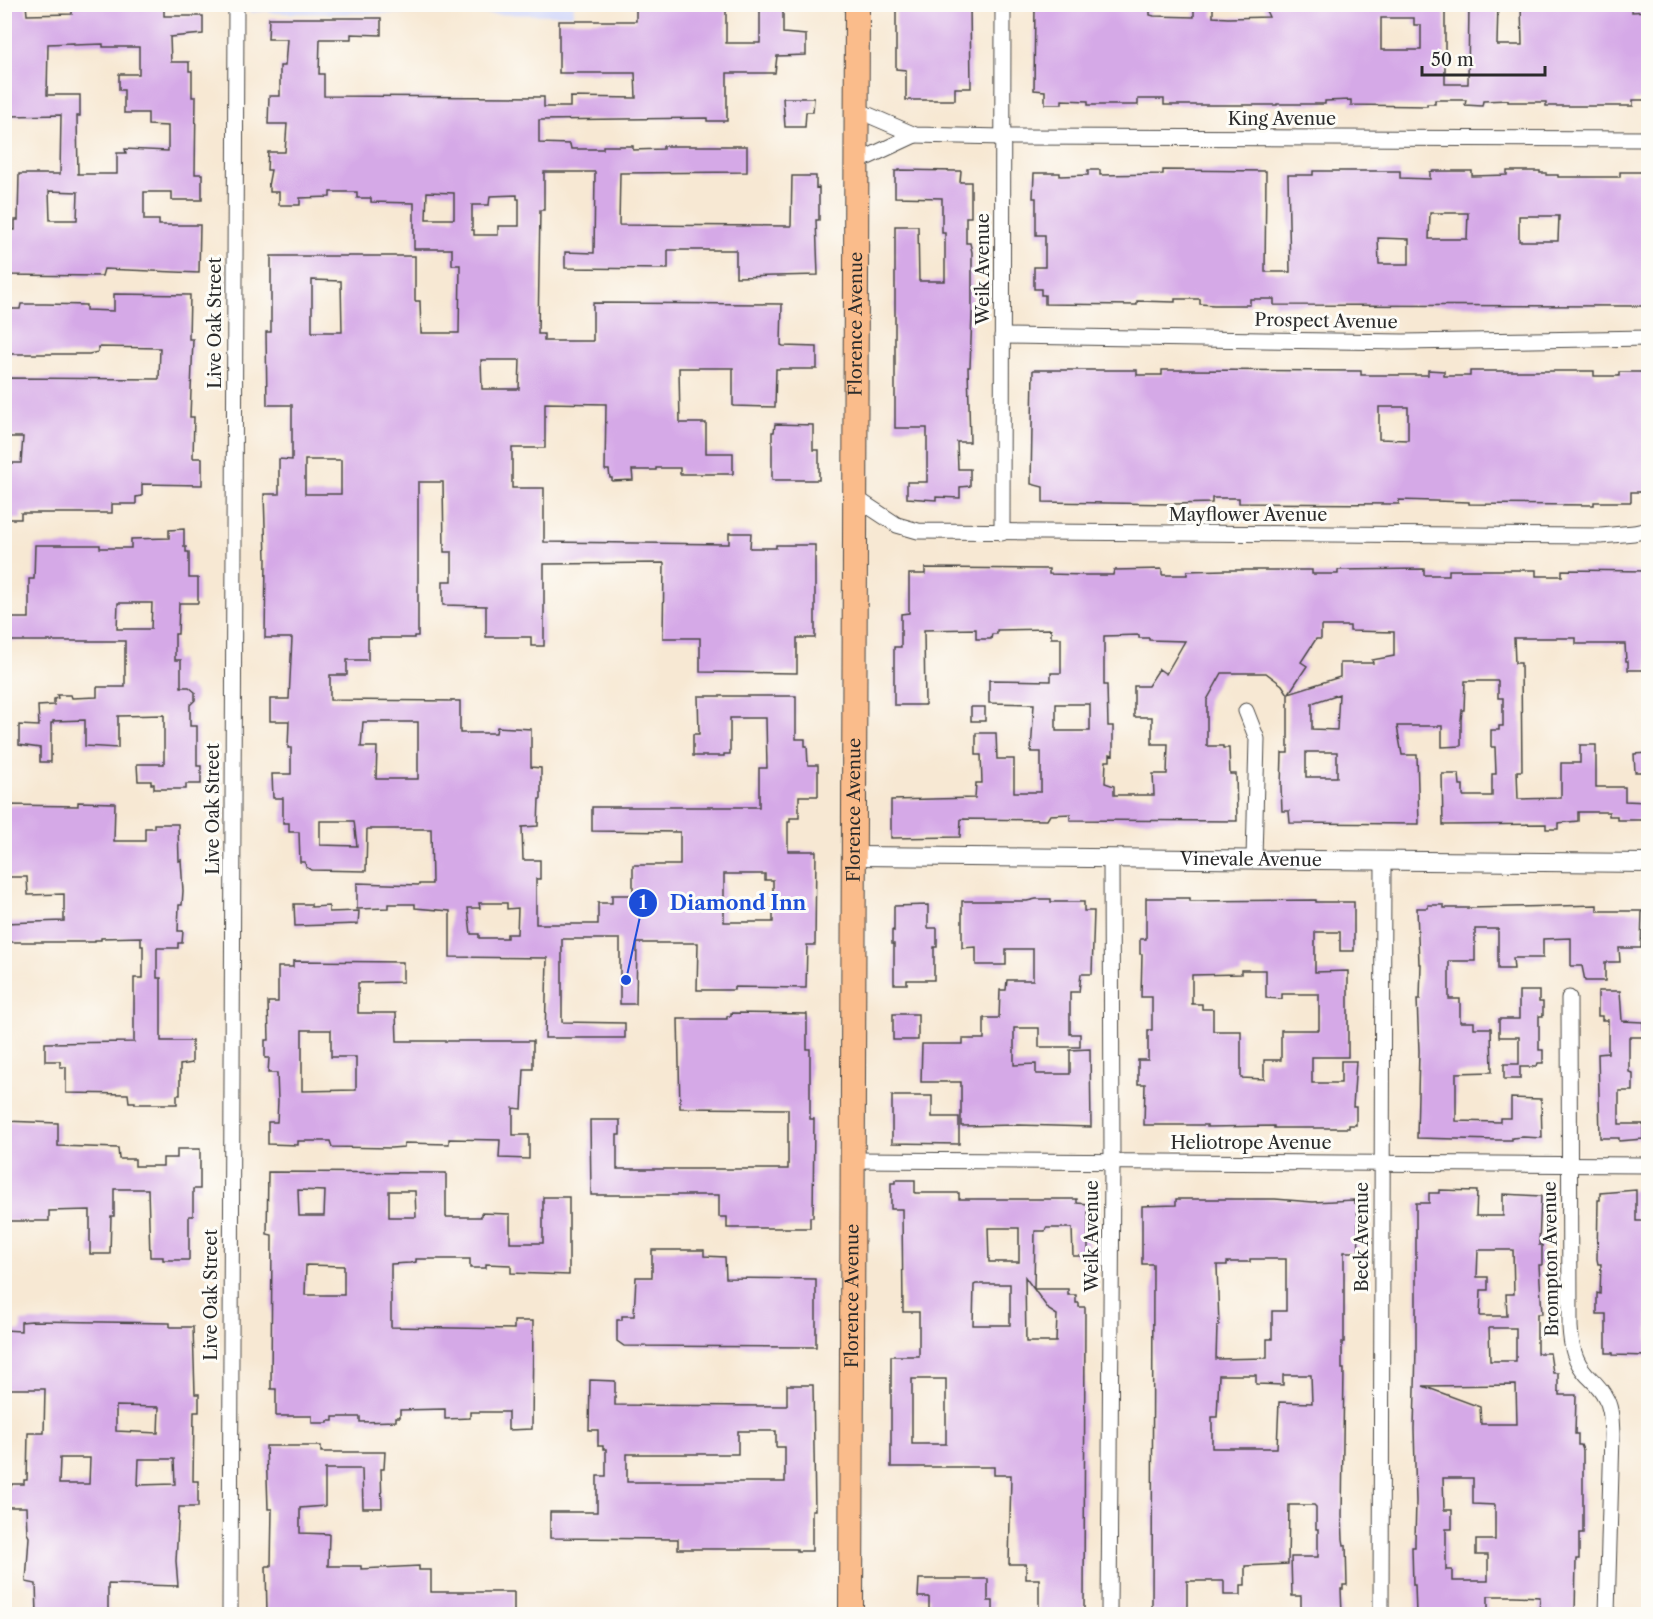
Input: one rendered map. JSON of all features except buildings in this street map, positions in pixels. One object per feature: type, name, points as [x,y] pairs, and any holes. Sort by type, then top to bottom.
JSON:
[{"type":"main road","name":"Florence Avenue","points":[[851,1614],[857,4]]},
{"type":"street","name":"Live Oak Street","points":[[230,1614],[236,4]]},
{"type":"street","name":"Weik Avenue","points":[[1002,533],[1003,4]]},
{"type":"street","name":"King Avenue","points":[[857,110],[915,135],[1648,139]]},
{"type":"street","name":"King Avenue","points":[[857,162],[915,135]]},
{"type":"street","name":"Prospect Avenue","points":[[1002,336],[1403,342],[1648,338]]},
{"type":"street","name":"Mayflower Avenue","points":[[856,498],[897,525],[918,531],[1601,536],[1648,530]]},
{"type":"street","points":[[1246,711],[1257,739],[1254,860]]},
{"type":"street","name":"Vinevale Avenue","points":[[855,856],[1648,863]]},
{"type":"street","name":"Weik Avenue","points":[[1109,1614],[1112,1161],[1111,858]]},
{"type":"street","name":"Beck Avenue","points":[[1381,1614],[1383,860]]},
{"type":"street","name":"Brompton Avenue","points":[[1569,998],[1571,1345],[1578,1363],[1598,1384],[1611,1410],[1607,1614]]},
{"type":"street","name":"Heliotrope Avenue","points":[[853,1160],[1648,1165]]},
{"type":"shaded area","points":[[574,4],[573,15],[269,13],[269,11],[250,13],[250,5]]},
{"type":"place","name":"Diamond Inn","points":[[626,980]]}]
